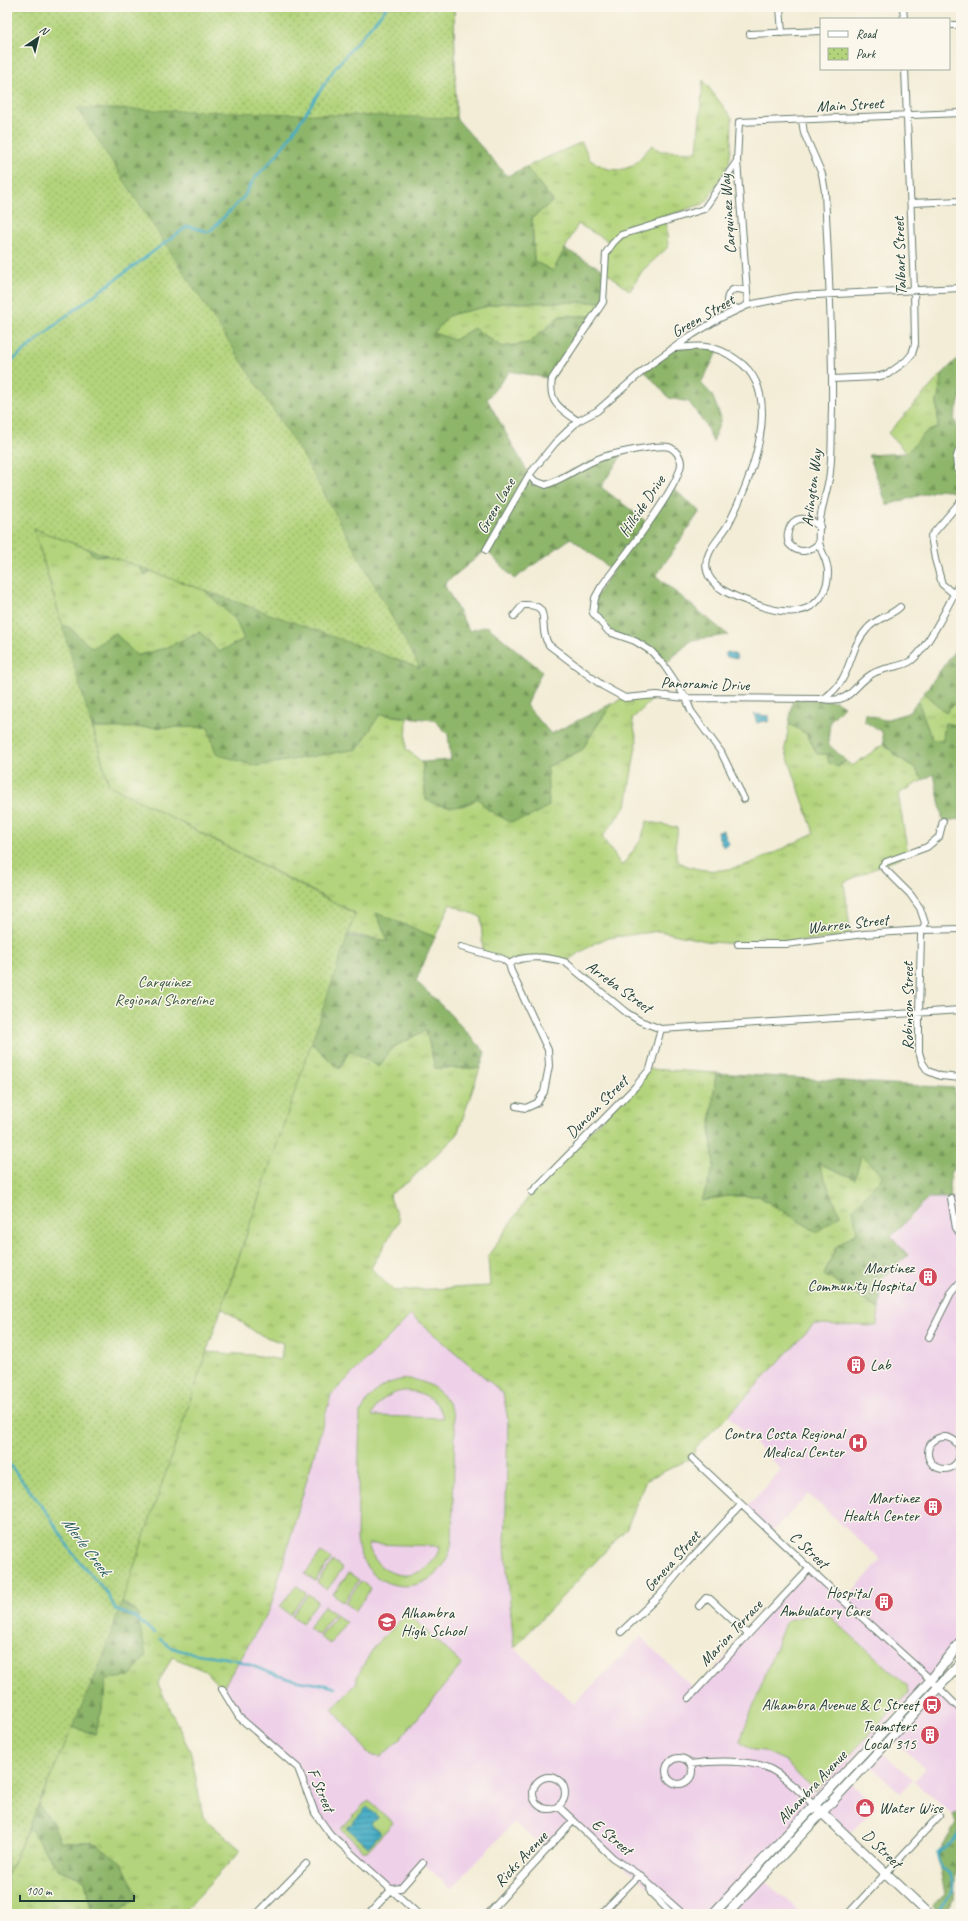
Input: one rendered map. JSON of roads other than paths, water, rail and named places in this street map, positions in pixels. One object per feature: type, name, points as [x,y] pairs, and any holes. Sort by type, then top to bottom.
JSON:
[{"type":"main road","name":"Alhambra Avenue","points":[[713,1914],[931,1680],[961,1643]]},
{"type":"main road","name":"Alhambra Avenue","points":[[727,1914],[822,1813],[867,1762],[961,1664]]},
{"type":"main road","name":"D Street","points":[[815,1806],[927,1913]]},
{"type":"street","points":[[780,7],[782,32]]},
{"type":"street","points":[[903,7],[904,18]]},
{"type":"street","points":[[950,25],[961,25]]},
{"type":"street","points":[[750,34],[820,31]]},
{"type":"street","name":"Talbart Street","points":[[832,378],[888,374],[906,361],[912,354],[915,344],[908,115],[905,70]]},
{"type":"street","name":"Main Street","points":[[739,122],[961,113]]},
{"type":"street","name":"Arlington Way","points":[[673,348],[707,347],[729,354],[744,364],[756,379],[762,397],[761,430],[752,467],[728,524],[707,558],[706,570],[712,581],[736,597],[766,608],[790,612],[804,609],[818,600],[826,588],[828,580],[828,568],[819,543],[820,527],[830,470],[832,378],[825,192],[822,174],[804,133],[802,120]]},
{"type":"street","name":"Carquinez Way","points":[[739,122],[737,161],[748,305]]},
{"type":"street","points":[[578,421],[564,412],[554,402],[550,391],[552,379],[603,302],[606,253],[621,235],[704,208],[737,161]]},
{"type":"street","points":[[911,203],[961,200]]},
{"type":"street","name":"Green Street","points":[[529,475],[550,448],[578,421],[597,411],[651,364],[697,331],[738,309],[748,305],[794,296],[961,288]]},
{"type":"street","points":[[738,309],[731,306],[727,301],[727,296],[730,291],[735,289],[746,291]]},
{"type":"street","name":"Hillside Drive","points":[[529,475],[535,481],[546,485],[604,457],[657,446],[669,447],[676,452],[681,461],[680,473],[657,511],[601,587],[595,598],[593,613],[609,632],[635,641],[651,651],[664,665],[686,698],[692,712],[721,752],[744,799]]},
{"type":"street","points":[[961,446],[956,457],[956,467],[961,479]]},
{"type":"street","name":"Green Lane","points":[[486,550],[529,475]]},
{"type":"street","points":[[954,594],[942,584],[935,559],[931,536],[961,501]]},
{"type":"street","points":[[819,543],[809,551],[798,551],[789,544],[787,533],[792,523],[803,519],[809,520],[820,527]]},
{"type":"street","name":"Panoramic Drive","points":[[514,616],[523,605],[534,604],[540,607],[542,612],[544,638],[549,645],[603,686],[625,698],[657,695],[686,698],[836,701],[850,694],[871,674],[909,662],[918,654],[939,622],[961,580]]},
{"type":"street","points":[[823,700],[834,693],[841,685],[858,642],[866,630],[877,620],[890,615],[900,607]]},
{"type":"street","points":[[671,696],[676,691],[677,684]]},
{"type":"street","name":"Robinson Street","points":[[944,821],[939,837],[927,847],[886,862],[882,866],[910,894],[920,908],[925,923],[920,935],[919,1052],[922,1062],[928,1071],[940,1076],[961,1078]]},
{"type":"street","name":"Warren Street","points":[[738,944],[786,944],[864,934],[961,929]]},
{"type":"street","points":[[461,948],[503,960],[509,964],[548,1050],[549,1066],[544,1092],[536,1103],[526,1108],[516,1106]]},
{"type":"street","name":"Arreba Street","points":[[509,964],[516,959],[530,958],[554,959],[565,962],[627,1013],[640,1021],[661,1029],[961,1010]]},
{"type":"street","name":"Duncan Street","points":[[532,1192],[635,1087],[650,1069],[661,1029]]},
{"type":"street","points":[[951,1198],[956,1228],[961,1235]]},
{"type":"street","points":[[929,1337],[951,1293],[961,1281]]},
{"type":"street","points":[[942,1437],[954,1440],[960,1451],[959,1465],[946,1469],[934,1465],[928,1454],[931,1443],[942,1437]]},
{"type":"street","name":"C Street","points":[[692,1458],[809,1569],[931,1680],[961,1710]]},
{"type":"street","name":"Geneva Street","points":[[620,1632],[660,1595],[682,1567],[741,1505]]},
{"type":"street","name":"Marion Terrace","points":[[689,1698],[809,1569]]},
{"type":"street","points":[[699,1606],[706,1598],[710,1599],[748,1634]]},
{"type":"street","name":"F Street","points":[[222,1689],[239,1717],[298,1768],[315,1813],[330,1834],[418,1914]]},
{"type":"street","points":[[690,1764],[691,1776],[685,1782],[677,1784],[670,1780],[667,1776],[666,1768],[671,1761],[675,1759],[683,1759],[690,1764],[713,1762],[743,1763],[762,1766],[772,1770],[782,1777],[815,1806]]},
{"type":"street","points":[[548,1778],[556,1780],[560,1783],[564,1794],[561,1803],[558,1806],[546,1809],[535,1802],[533,1793],[538,1781],[548,1778]]},
{"type":"street","name":"E Street","points":[[558,1806],[613,1858],[639,1874],[650,1886],[658,1890],[682,1914]]},
{"type":"street","points":[[848,1914],[939,1816]]},
{"type":"street","name":"Ricks Avenue","points":[[488,1914],[573,1821]]},
{"type":"street","points":[[370,1914],[392,1889],[401,1888],[423,1863]]},
{"type":"street","points":[[257,1914],[306,1864]]},
{"type":"street","points":[[601,1914],[639,1874]]},
{"type":"street","name":"E Street","points":[[650,1886],[651,1893],[672,1914]]},
{"type":"water","points":[[728,652],[736,655],[737,659],[727,657],[725,654]]},
{"type":"water","points":[[754,714],[769,716],[768,722],[763,721],[757,723]]},
{"type":"water","points":[[723,830],[729,844],[723,847],[717,833]]},
{"type":"water","points":[[367,1807],[378,1817],[371,1824],[381,1833],[368,1847],[347,1828]]},
{"type":"waterway","points":[[7,365],[66,316],[188,226],[209,232],[243,198],[255,178],[275,157],[290,137],[335,68],[387,7]]},
{"type":"waterway","name":"Merle Creek","points":[[7,1461],[48,1514],[73,1554],[107,1593],[116,1610],[135,1617],[154,1633]]},
{"type":"waterway","name":"Merle Creek","points":[[160,1639],[168,1645],[187,1652],[239,1661],[287,1678],[335,1688]]},
{"type":"waterway","points":[[936,1914],[953,1889],[953,1881],[950,1874],[941,1868],[937,1854],[953,1841],[961,1829]]},
{"type":"place","name":"Martinez Community Hospital","points":[[928,1277]]},
{"type":"place","name":"Lab","points":[[856,1365]]},
{"type":"place","name":"Contra Costa Regional Medical Center","points":[[858,1443]]},
{"type":"place","name":"Martinez Health Center","points":[[933,1507]]},
{"type":"place","name":"Hospital Ambulatory Care","points":[[884,1602]]},
{"type":"place","name":"Alhambra High School","points":[[387,1622]]},
{"type":"place","name":"Alhambra Avenue & C Street","points":[[932,1705]]},
{"type":"place","name":"Teamsters Local 315","points":[[930,1735]]},
{"type":"place","name":"Water Wise","points":[[865,1808]]},
{"type":"park label","name":"Carquinez Regional Shoreline","points":[[164,991]]}]
